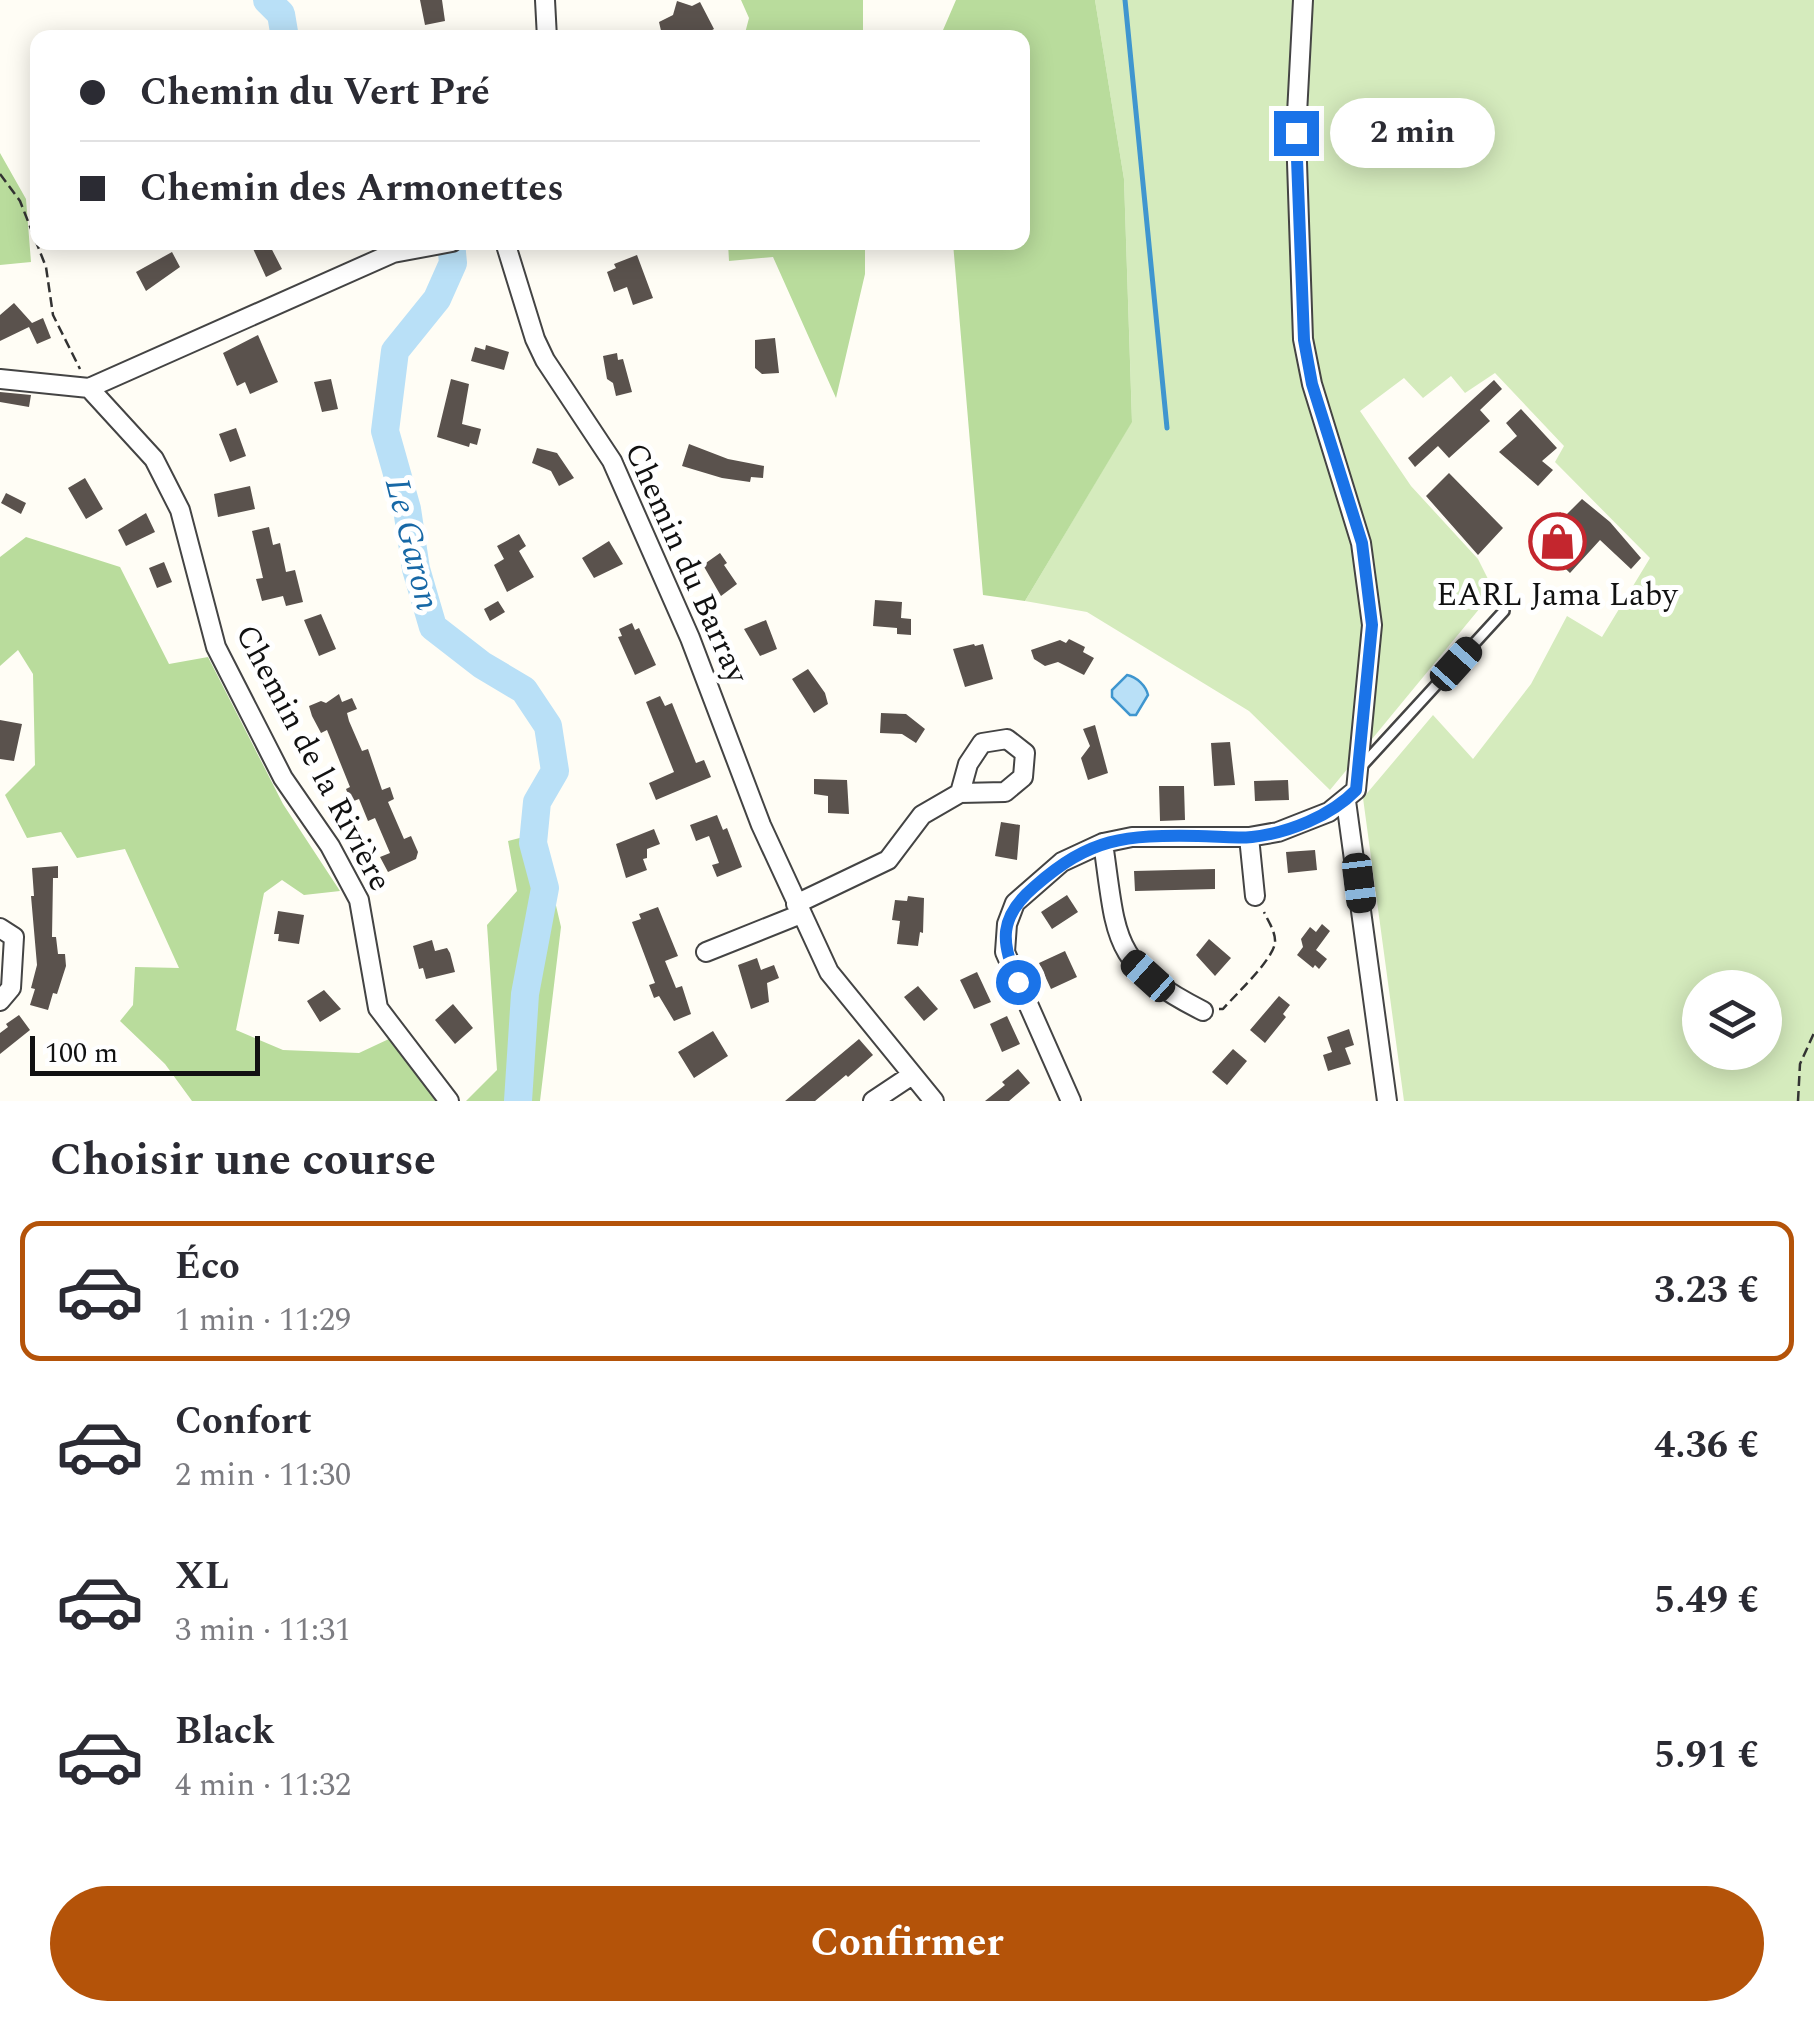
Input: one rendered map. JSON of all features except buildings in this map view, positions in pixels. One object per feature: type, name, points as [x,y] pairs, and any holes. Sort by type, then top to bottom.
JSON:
[{"type":"street","points":[[545,0],[547,30]]},
{"type":"street","points":[[1072,1101],[1005,952],[1007,924],[1015,903],[1080,851],[1161,835],[1249,837],[1278,832],[1329,812],[1356,790],[1372,625],[1362,543],[1312,384],[1304,340],[1296,133],[1303,0]]},
{"type":"street","points":[[0,379],[89,388],[394,253],[410,250]]},
{"type":"street","name":"Chemin du Barray","points":[[508,250],[545,360],[612,460],[690,638],[760,825],[829,972],[934,1101]]},
{"type":"street","name":"Chemin de la Rivière","points":[[89,388],[154,458],[180,510],[216,646],[283,778],[330,846],[359,900],[378,1008],[449,1101]]},
{"type":"street","points":[[706,952],[799,909],[888,860],[922,815],[960,793]]},
{"type":"street","points":[[1346,801],[1387,1101]]},
{"type":"street","points":[[1249,837],[1255,896]]},
{"type":"street","points":[[1102,844],[1118,937],[1131,962],[1164,991],[1203,1011]]},
{"type":"street","points":[[0,928],[14,937],[10,988],[0,1001]]},
{"type":"street","points":[[874,1101],[912,1075]]},
{"type":"lane","points":[[1358,770],[1504,611]]},
{"type":"path","points":[[0,174],[20,202],[30,227]]},
{"type":"path","points":[[39,250],[46,267],[53,315],[89,388]]},
{"type":"path","points":[[1203,1011],[1223,1009],[1267,959],[1275,944],[1272,928],[1255,896]]},
{"type":"path","points":[[1798,1101],[1800,1064],[1814,1033]]},
{"type":"green space","points":[[741,0],[863,0],[863,30],[746,30],[749,18]]},
{"type":"green space","points":[[956,0],[1095,0],[1124,179],[1132,422],[1025,601],[983,595],[954,250],[1030,250],[1030,30],[943,30]]},
{"type":"green space","points":[[1095,0],[1814,0],[1814,1101],[1404,1101],[1363,798],[1433,715],[1473,759],[1531,684],[1567,616],[1602,637],[1650,558],[1555,462],[1564,446],[1495,373],[1465,393],[1451,376],[1423,398],[1404,378],[1360,411],[1411,486],[1478,559],[1494,591],[1330,790],[1249,711],[1087,612],[1025,601],[1132,421],[1124,179]]},
{"type":"green space","points":[[0,153],[26,199],[31,262],[0,265]]},
{"type":"green space","points":[[728,250],[865,250],[865,274],[836,398],[773,257],[729,261]]},
{"type":"green space","points":[[26,537],[120,567],[169,664],[208,657],[283,804],[340,891],[304,895],[282,880],[264,893],[236,1030],[283,1050],[359,1053],[391,1038],[440,1101],[192,1101],[165,1064],[120,1021],[133,1005],[135,967],[179,968],[125,849],[77,858],[61,832],[27,838],[5,795],[35,765],[33,674],[18,650],[0,666],[0,557]]},
{"type":"green space","points":[[539,833],[561,927],[540,1101],[466,1101],[497,1070],[487,925],[517,891],[508,841]]},
{"type":"water","points":[[1127,675],[1140,682],[1148,695],[1136,715],[1130,715],[1112,697],[1112,690]]},
{"type":"waterway","name":"Le Garon","points":[[267,0],[281,14],[284,30]]},
{"type":"waterway","points":[[1125,0],[1167,428]]},
{"type":"waterway","name":"Le Garon","points":[[452,250],[453,263],[437,299],[395,351],[385,431],[433,627],[482,665],[524,690],[548,726],[555,771],[537,802],[533,843],[545,888],[525,994],[518,1101]]},
{"type":"place","name":"EARL Jama Laby","points":[[1557,541]]},
{"type":"route","points":[[1018,982],[1005,952],[1007,924],[1015,903],[1080,851],[1132,837],[1249,837],[1278,832],[1329,812],[1356,790],[1372,625],[1362,543],[1312,384],[1304,340],[1296,133]]}]
